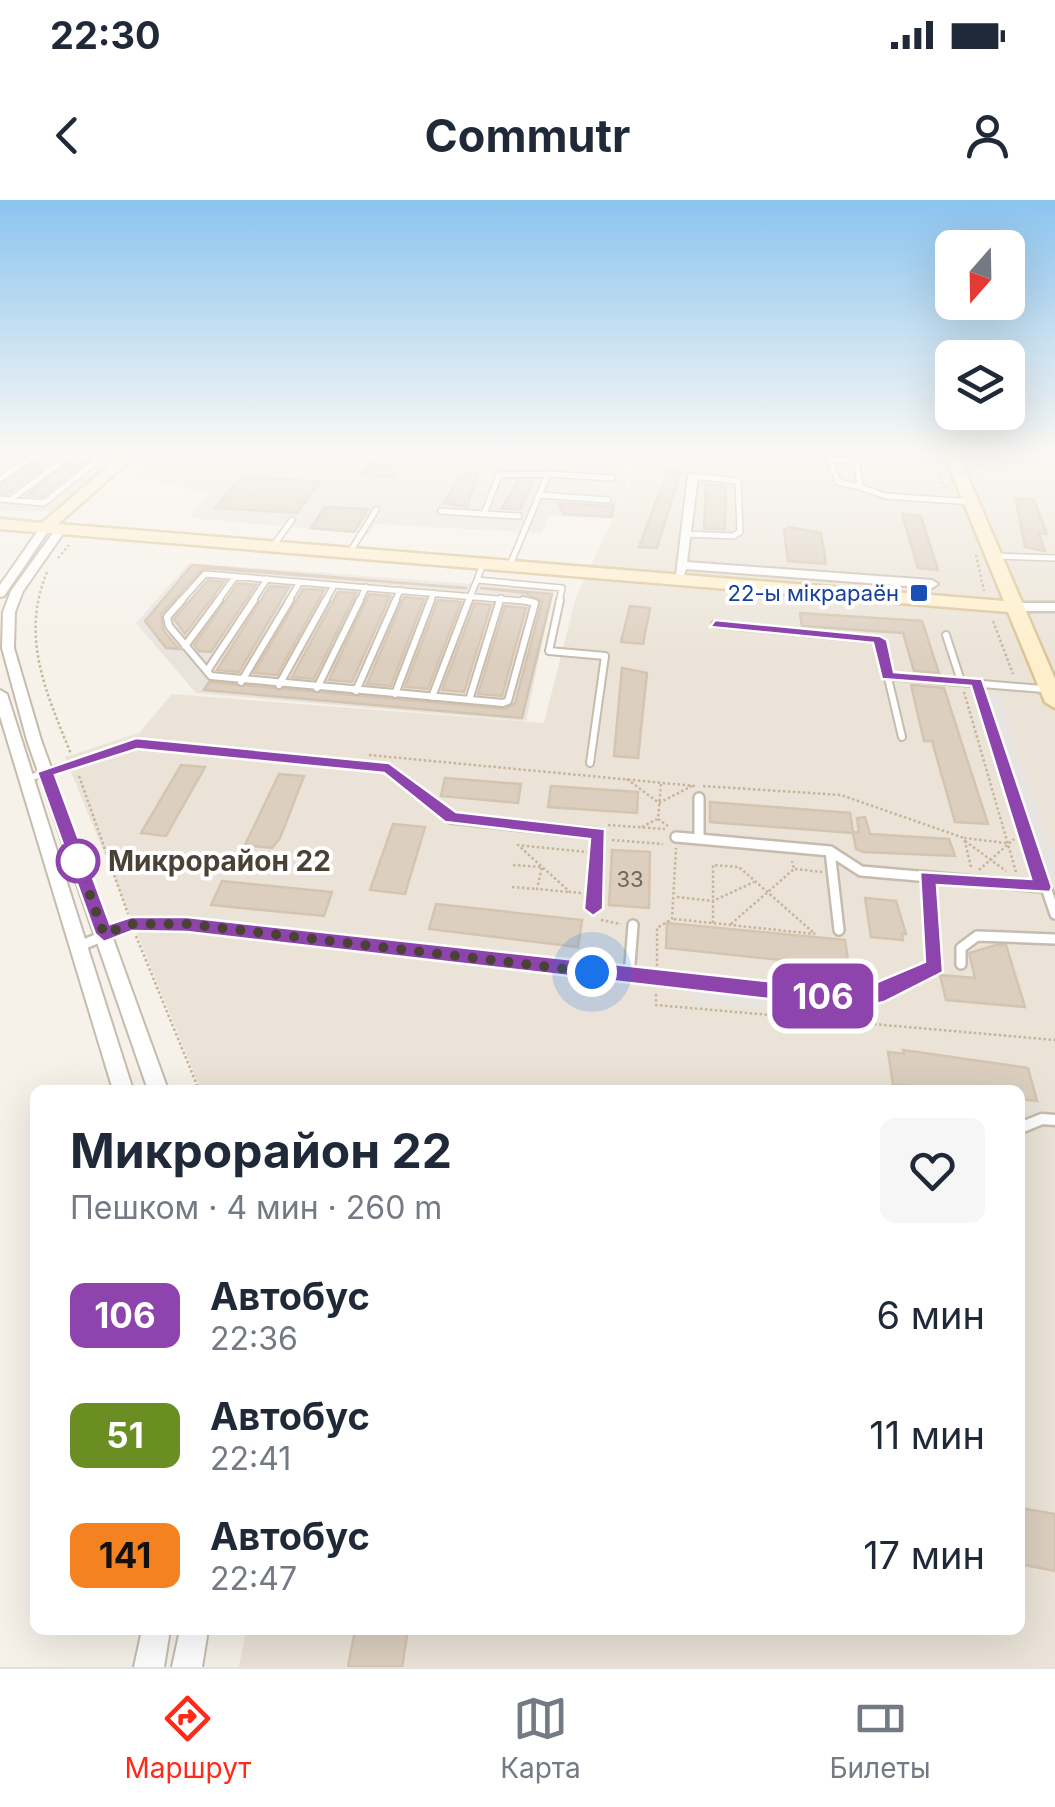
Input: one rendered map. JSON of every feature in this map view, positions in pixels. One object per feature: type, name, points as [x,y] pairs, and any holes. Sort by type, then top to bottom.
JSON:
[{"type":"main road","points":[[60,532],[68,522]]},
{"type":"main road","points":[[981,522],[1053,694]]},
{"type":"main road","points":[[0,524],[60,532],[350,552],[480,571],[510,565],[681,572],[1016,607]]},
{"type":"street","points":[[687,522],[681,572],[932,584]]},
{"type":"street","points":[[0,594],[60,532]]},
{"type":"street","points":[[60,532],[29,568],[9,612],[8,648],[46,772],[156,1085]]},
{"type":"street","points":[[1016,607],[1055,607]]},
{"type":"street","points":[[0,694],[122,1085]]},
{"type":"street","points":[[149,1667],[155,1635]]},
{"type":"street","points":[[187,1667],[193,1635]]},
{"type":"lane","points":[[273,546],[290,522]]},
{"type":"lane","points":[[350,552],[368,522]]},
{"type":"lane","points":[[510,565],[528,522]]},
{"type":"lane","points":[[686,534],[733,536],[740,532],[740,522]]},
{"type":"lane","points":[[995,556],[1055,558]]},
{"type":"lane","points":[[432,697],[480,571],[562,588],[549,651],[605,656],[590,763]]},
{"type":"lane","points":[[199,577],[470,596],[535,604],[508,701],[224,680],[207,672],[167,617],[199,577]]},
{"type":"lane","points":[[185,646],[236,577]]},
{"type":"lane","points":[[207,672],[267,579]]},
{"type":"lane","points":[[242,682],[300,582]]},
{"type":"lane","points":[[279,685],[334,584]]},
{"type":"lane","points":[[317,688],[366,587]]},
{"type":"lane","points":[[356,691],[400,590]]},
{"type":"lane","points":[[395,694],[434,592]]},
{"type":"lane","points":[[469,700],[501,598]]},
{"type":"lane","points":[[715,624],[880,640],[902,737]]},
{"type":"lane","points":[[946,635],[961,681]]},
{"type":"lane","points":[[887,676],[1018,686],[1053,694]]},
{"type":"lane","points":[[977,682],[1055,914]]},
{"type":"lane","points":[[26,779],[136,744],[389,768],[451,818],[593,832],[602,838],[593,909]]},
{"type":"lane","points":[[699,798],[699,839]]},
{"type":"lane","points":[[676,841],[699,839],[830,851],[861,870],[1043,887]]},
{"type":"lane","points":[[830,851],[839,930]]},
{"type":"lane","points":[[80,946],[131,924],[187,924],[856,1000],[877,996],[936,966],[927,877]]},
{"type":"lane","points":[[629,976],[633,925]]},
{"type":"lane","points":[[961,964],[961,948],[977,936],[1055,939]]},
{"type":"lane","points":[[1025,1126],[1042,1119],[1055,1120]]},
{"type":"path","points":[[60,532],[37,590],[30,635],[131,924],[197,1085]]},
{"type":"path","points":[[994,625],[1018,686]]},
{"type":"path","points":[[961,681],[1018,880],[964,840]]},
{"type":"path","points":[[360,754],[694,786],[841,795],[964,840],[1007,844]]},
{"type":"path","points":[[627,779],[659,803]]},
{"type":"path","points":[[658,818],[661,782]]},
{"type":"path","points":[[659,803],[694,786]]},
{"type":"path","points":[[640,827],[658,818]]},
{"type":"path","points":[[592,824],[675,830],[658,818]]},
{"type":"path","points":[[570,892],[518,845],[608,854],[610,839],[676,841]]},
{"type":"path","points":[[964,840],[973,876],[1007,844]]},
{"type":"path","points":[[790,848],[794,869]]},
{"type":"path","points":[[513,865],[542,867]]},
{"type":"path","points":[[672,919],[815,934],[740,867],[714,865],[712,923]]},
{"type":"path","points":[[537,890],[542,867]]},
{"type":"path","points":[[730,925],[794,869],[833,872]]},
{"type":"path","points":[[674,896],[713,901],[756,881]]},
{"type":"path","points":[[512,887],[603,896],[601,922],[657,928]]},
{"type":"shaded area","points":[[239,522],[546,522],[542,533],[375,524],[369,534]]},
{"type":"shaded area","points":[[611,522],[1055,522],[1055,1667],[239,1667],[245,1635],[1025,1635],[1025,1085],[199,1085],[65,757],[139,733],[172,694],[544,723],[576,597]]},
{"type":"shaded area","points":[[774,522],[844,522],[844,526],[831,525],[832,541],[776,537]]},
{"type":"shaded area","points":[[189,563],[553,590],[526,721],[196,693],[136,623]]},
{"type":"shaded area","points":[[989,693],[998,693],[1055,863],[1055,878],[1049,878]]},
{"type":"shaded area","points":[[694,988],[859,1004],[862,1019],[696,1001]]},
{"type":"building","points":[[315,522],[360,522],[354,532],[311,528]]},
{"type":"building","points":[[648,522],[665,522],[657,548],[639,547]]},
{"type":"building","points":[[704,522],[725,522],[725,529],[704,529]]},
{"type":"building","points":[[905,522],[923,522],[938,570],[918,568]]},
{"type":"building","points":[[1020,522],[1043,522],[1047,534],[1039,533],[1045,551],[1025,547]]},
{"type":"building","points":[[789,527],[821,533],[826,564],[788,561],[784,530]]},
{"type":"building","points":[[192,565],[413,584],[204,568],[161,614],[163,630],[179,649],[166,648],[145,621]]},
{"type":"building","points":[[208,580],[224,582],[185,634],[174,619]]},
{"type":"building","points":[[238,583],[256,585],[211,652],[199,651],[194,645]]},
{"type":"building","points":[[270,586],[289,587],[239,672],[217,670]]},
{"type":"building","points":[[480,588],[552,594],[522,718],[204,690],[209,682],[506,709],[515,703],[542,602],[525,593]]},
{"type":"building","points":[[303,589],[324,590],[277,675],[254,673]]},
{"type":"building","points":[[338,592],[356,593],[314,679],[292,677]]},
{"type":"building","points":[[369,594],[390,596],[352,682],[329,680]]},
{"type":"building","points":[[404,597],[424,599],[391,686],[367,684]]},
{"type":"building","points":[[438,600],[461,602],[428,689],[405,687]]},
{"type":"building","points":[[475,603],[491,605],[464,692],[442,690]]},
{"type":"building","points":[[505,606],[526,608],[502,696],[478,694]]},
{"type":"building","points":[[630,606],[650,608],[643,644],[621,642]]},
{"type":"building","points":[[800,613],[922,621],[939,673],[914,671],[903,633],[802,626]]},
{"type":"building","points":[[622,668],[647,673],[638,758],[614,756]]},
{"type":"building","points":[[911,685],[944,688],[988,824],[955,822],[932,741],[924,741]]},
{"type":"building","points":[[181,765],[205,767],[166,836],[141,833]]},
{"type":"building","points":[[279,774],[304,776],[280,838],[272,848],[245,845]]},
{"type":"building","points":[[445,778],[521,784],[518,803],[441,796]]},
{"type":"building","points":[[551,786],[638,792],[637,813],[548,807]]},
{"type":"building","points":[[710,802],[850,813],[853,832],[859,832],[857,818],[865,817],[870,834],[949,839],[955,856],[863,852],[856,849],[853,833],[710,822]]},
{"type":"building","points":[[393,824],[425,827],[405,894],[370,890]]},
{"type":"building","points":[[612,850],[650,852],[649,908],[609,905]]},
{"type":"building","points":[[222,881],[332,892],[324,916],[211,905]]},
{"type":"building","points":[[865,898],[896,901],[906,934],[902,934],[903,940],[871,937]]},
{"type":"building","points":[[436,904],[582,920],[578,947],[429,929]]},
{"type":"building","points":[[667,923],[845,940],[849,967],[666,948]]},
{"type":"building","points":[[1006,945],[1025,1007],[946,1000],[940,975],[975,978],[969,953]]},
{"type":"building","points":[[903,1050],[1028,1068],[1037,1101],[1025,1100],[1025,1085],[893,1084],[888,1052],[904,1054]]},
{"type":"building","points":[[1025,1509],[1055,1514],[1055,1571],[1025,1565]]},
{"type":"building","points":[[354,1635],[407,1635],[402,1667],[348,1667]]},
{"type":"bus line","name":"106","points":[[593,909],[602,838],[599,834],[451,818],[389,768],[136,744],[46,772],[104,934],[131,924],[187,924],[856,1000],[877,996],[936,966],[927,877],[1043,887],[1028,830],[977,682],[887,676],[880,640],[715,624]]},
{"type":"place","name":"22-ы мікрараён","points":[[919,593]]},
{"type":"place","name":"Микрорайон 22","points":[[78,861]]},
{"type":"route","points":[[78,861],[104,934],[131,924],[187,924],[592,972]]}]
